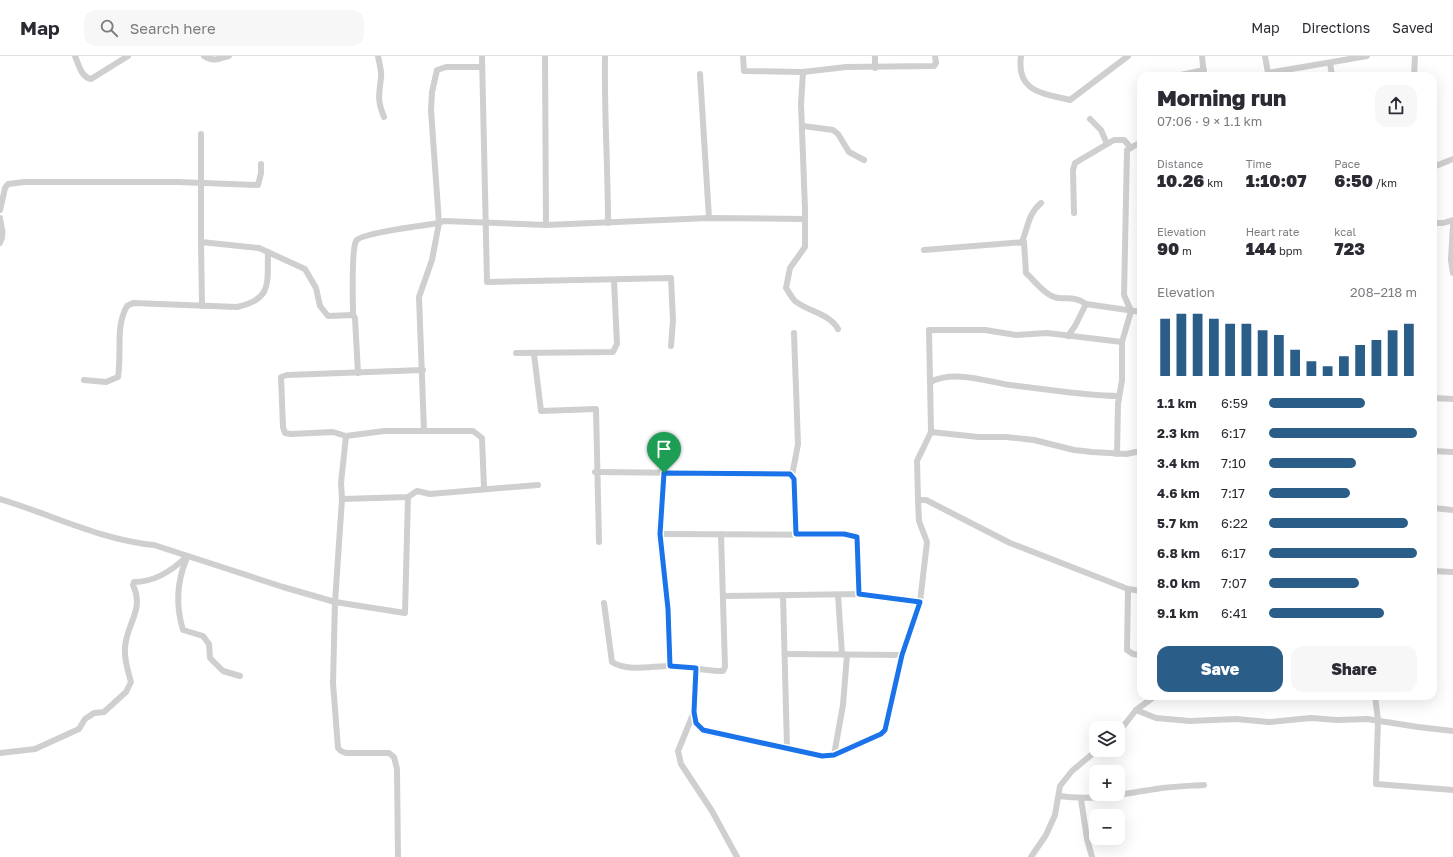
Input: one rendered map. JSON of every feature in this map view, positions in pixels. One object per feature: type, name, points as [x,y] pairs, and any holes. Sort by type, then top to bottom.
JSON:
[{"type":"street","points":[[75,56],[83,74],[86,78],[91,79],[128,56]]},
{"type":"street","points":[[204,56],[210,60],[216,60],[229,56]]},
{"type":"street","points":[[378,56],[382,76],[378,88],[378,104],[384,117]]},
{"type":"street","points":[[482,56],[487,282],[614,280],[642,277],[671,278],[673,320],[671,346]]},
{"type":"street","points":[[545,56],[546,225]]},
{"type":"street","points":[[605,56],[604,110],[608,175],[608,223]]},
{"type":"street","points":[[743,56],[744,71],[804,72],[846,67],[875,68],[934,66],[936,63],[935,56]]},
{"type":"street","points":[[875,68],[876,56]]},
{"type":"street","points":[[1021,56],[1019,69],[1026,83],[1034,91],[1070,100],[1128,56]]},
{"type":"street","points":[[1202,56],[1204,72]]},
{"type":"street","points":[[1265,56],[1268,72]]},
{"type":"street","points":[[1284,72],[1367,56]]},
{"type":"street","points":[[1414,72],[1416,56]]},
{"type":"street","points":[[1330,63],[1331,72]]},
{"type":"street","points":[[424,431],[423,370],[419,297],[432,260],[439,223],[431,110],[432,92],[437,70],[446,67],[482,67]]},
{"type":"street","points":[[804,72],[801,104],[803,126],[805,247],[790,268],[786,288],[794,300],[834,322],[838,329]]},
{"type":"street","points":[[700,74],[709,218]]},
{"type":"street","points":[[1090,119],[1101,130],[1106,144]]},
{"type":"street","points":[[803,126],[833,130],[838,134],[849,152],[864,160]]},
{"type":"street","points":[[201,134],[202,306]]},
{"type":"street","points":[[1074,214],[1073,170],[1075,163],[1114,140],[1124,140],[1131,148]]},
{"type":"street","points":[[1117,454],[1122,380],[1122,342],[1131,311],[1124,295],[1127,150],[1137,144]]},
{"type":"street","points":[[1437,165],[1453,159]]},
{"type":"street","points":[[0,210],[5,188],[8,184],[24,182],[202,183],[258,185],[261,173],[261,164]]},
{"type":"street","points":[[1041,203],[1033,210],[1029,217],[1022,242],[1024,242],[1026,273],[1050,295],[1058,298],[1079,299],[1086,304],[1137,312]]},
{"type":"street","points":[[0,218],[3,229],[3,235],[0,243]]},
{"type":"street","points":[[358,373],[355,318],[353,315],[354,254],[356,241],[359,238],[372,234],[444,221],[546,225],[709,218],[805,219]]},
{"type":"street","points":[[1437,223],[1453,220]]},
{"type":"street","points":[[1453,225],[1451,260],[1453,273]]},
{"type":"street","points":[[201,242],[259,248],[305,269],[316,288],[320,306],[328,316],[353,315]]},
{"type":"street","points":[[924,250],[1022,242]]},
{"type":"street","points":[[84,380],[106,382],[118,376],[120,362],[119,333],[127,306],[133,303],[237,307],[252,304],[262,297],[266,285],[268,252]]},
{"type":"street","points":[[516,353],[612,352],[617,344],[614,280]]},
{"type":"street","points":[[1068,336],[1076,326],[1086,304]]},
{"type":"street","points":[[696,668],[694,712],[696,723],[703,730],[822,756],[834,755],[868,742],[881,734],[885,730],[902,655],[920,602],[927,542],[919,522],[917,461],[931,432],[929,330],[985,330],[1016,335],[1047,333],[1122,342]]},
{"type":"street","points":[[794,333],[798,444],[792,476],[796,534]]},
{"type":"street","points":[[534,354],[541,411],[596,409],[596,472],[599,542]]},
{"type":"street","points":[[423,370],[287,375],[281,377],[283,427],[285,433],[333,432],[346,436],[384,431],[473,431],[482,438],[484,488]]},
{"type":"street","points":[[930,382],[940,377],[974,379],[1089,396],[1120,396]]},
{"type":"street","points":[[1437,398],[1453,399]]},
{"type":"street","points":[[931,432],[978,437],[1006,437],[1034,440],[1074,450],[1117,454],[1137,452]]},
{"type":"street","points":[[346,436],[341,483],[342,498],[335,602],[333,683],[338,748],[346,753],[389,753],[394,757],[397,769],[398,857]]},
{"type":"street","points":[[1437,451],[1453,452]]},
{"type":"street","points":[[596,472],[788,473],[792,476]]},
{"type":"street","points":[[664,473],[660,534],[668,609],[670,666]]},
{"type":"street","points":[[342,498],[408,497],[417,491],[430,494],[484,488],[538,485]]},
{"type":"street","points":[[0,499],[81,527],[138,544],[154,545],[335,602],[405,613],[408,497]]},
{"type":"street","points":[[918,500],[926,500],[1010,543],[1128,589],[1137,590]]},
{"type":"street","points":[[1437,508],[1453,510]]},
{"type":"street","points":[[660,534],[844,534],[857,537],[859,594]]},
{"type":"street","points":[[604,603],[612,662],[618,666],[670,666],[723,671],[725,667],[724,596],[721,534]]},
{"type":"street","points":[[187,556],[181,572],[178,593],[183,630],[203,636],[208,644],[210,658],[223,671],[240,676]]},
{"type":"street","points":[[0,753],[35,749],[79,729],[85,719],[94,713],[104,712],[126,692],[131,682],[126,663],[125,647],[138,601],[133,585],[134,582],[146,580],[174,569],[187,556]]},
{"type":"street","points":[[1437,572],[1453,572]]},
{"type":"street","points":[[1128,589],[1127,650],[1137,654]]},
{"type":"street","points":[[724,596],[859,594],[920,602]]},
{"type":"street","points":[[783,595],[787,748]]},
{"type":"street","points":[[834,755],[843,705],[845,655],[838,595]]},
{"type":"street","points":[[785,654],[902,655]]},
{"type":"street","points":[[1125,724],[1136,710],[1150,700]]},
{"type":"street","points":[[1376,700],[1378,720],[1376,784],[1453,790]]},
{"type":"street","points":[[1136,710],[1156,718],[1190,721],[1236,719],[1269,722],[1311,718],[1378,720],[1418,728],[1453,731]]},
{"type":"street","points":[[694,712],[678,751],[681,764],[712,810],[737,857]]},
{"type":"street","points":[[1031,857],[1046,835],[1055,815],[1060,786],[1072,772],[1089,757]]},
{"type":"street","points":[[1059,796],[1081,799],[1121,795],[1156,789],[1204,785]]},
{"type":"street","points":[[1081,799],[1087,839],[1092,857]]},
{"type":"route","points":[[664,473],[790,474],[794,479],[796,534],[844,534],[857,537],[859,594],[920,602],[902,655],[885,730],[881,734],[868,742],[834,755],[822,756],[703,730],[696,723],[694,712],[696,668],[670,666],[668,609],[660,534],[664,473]]}]
